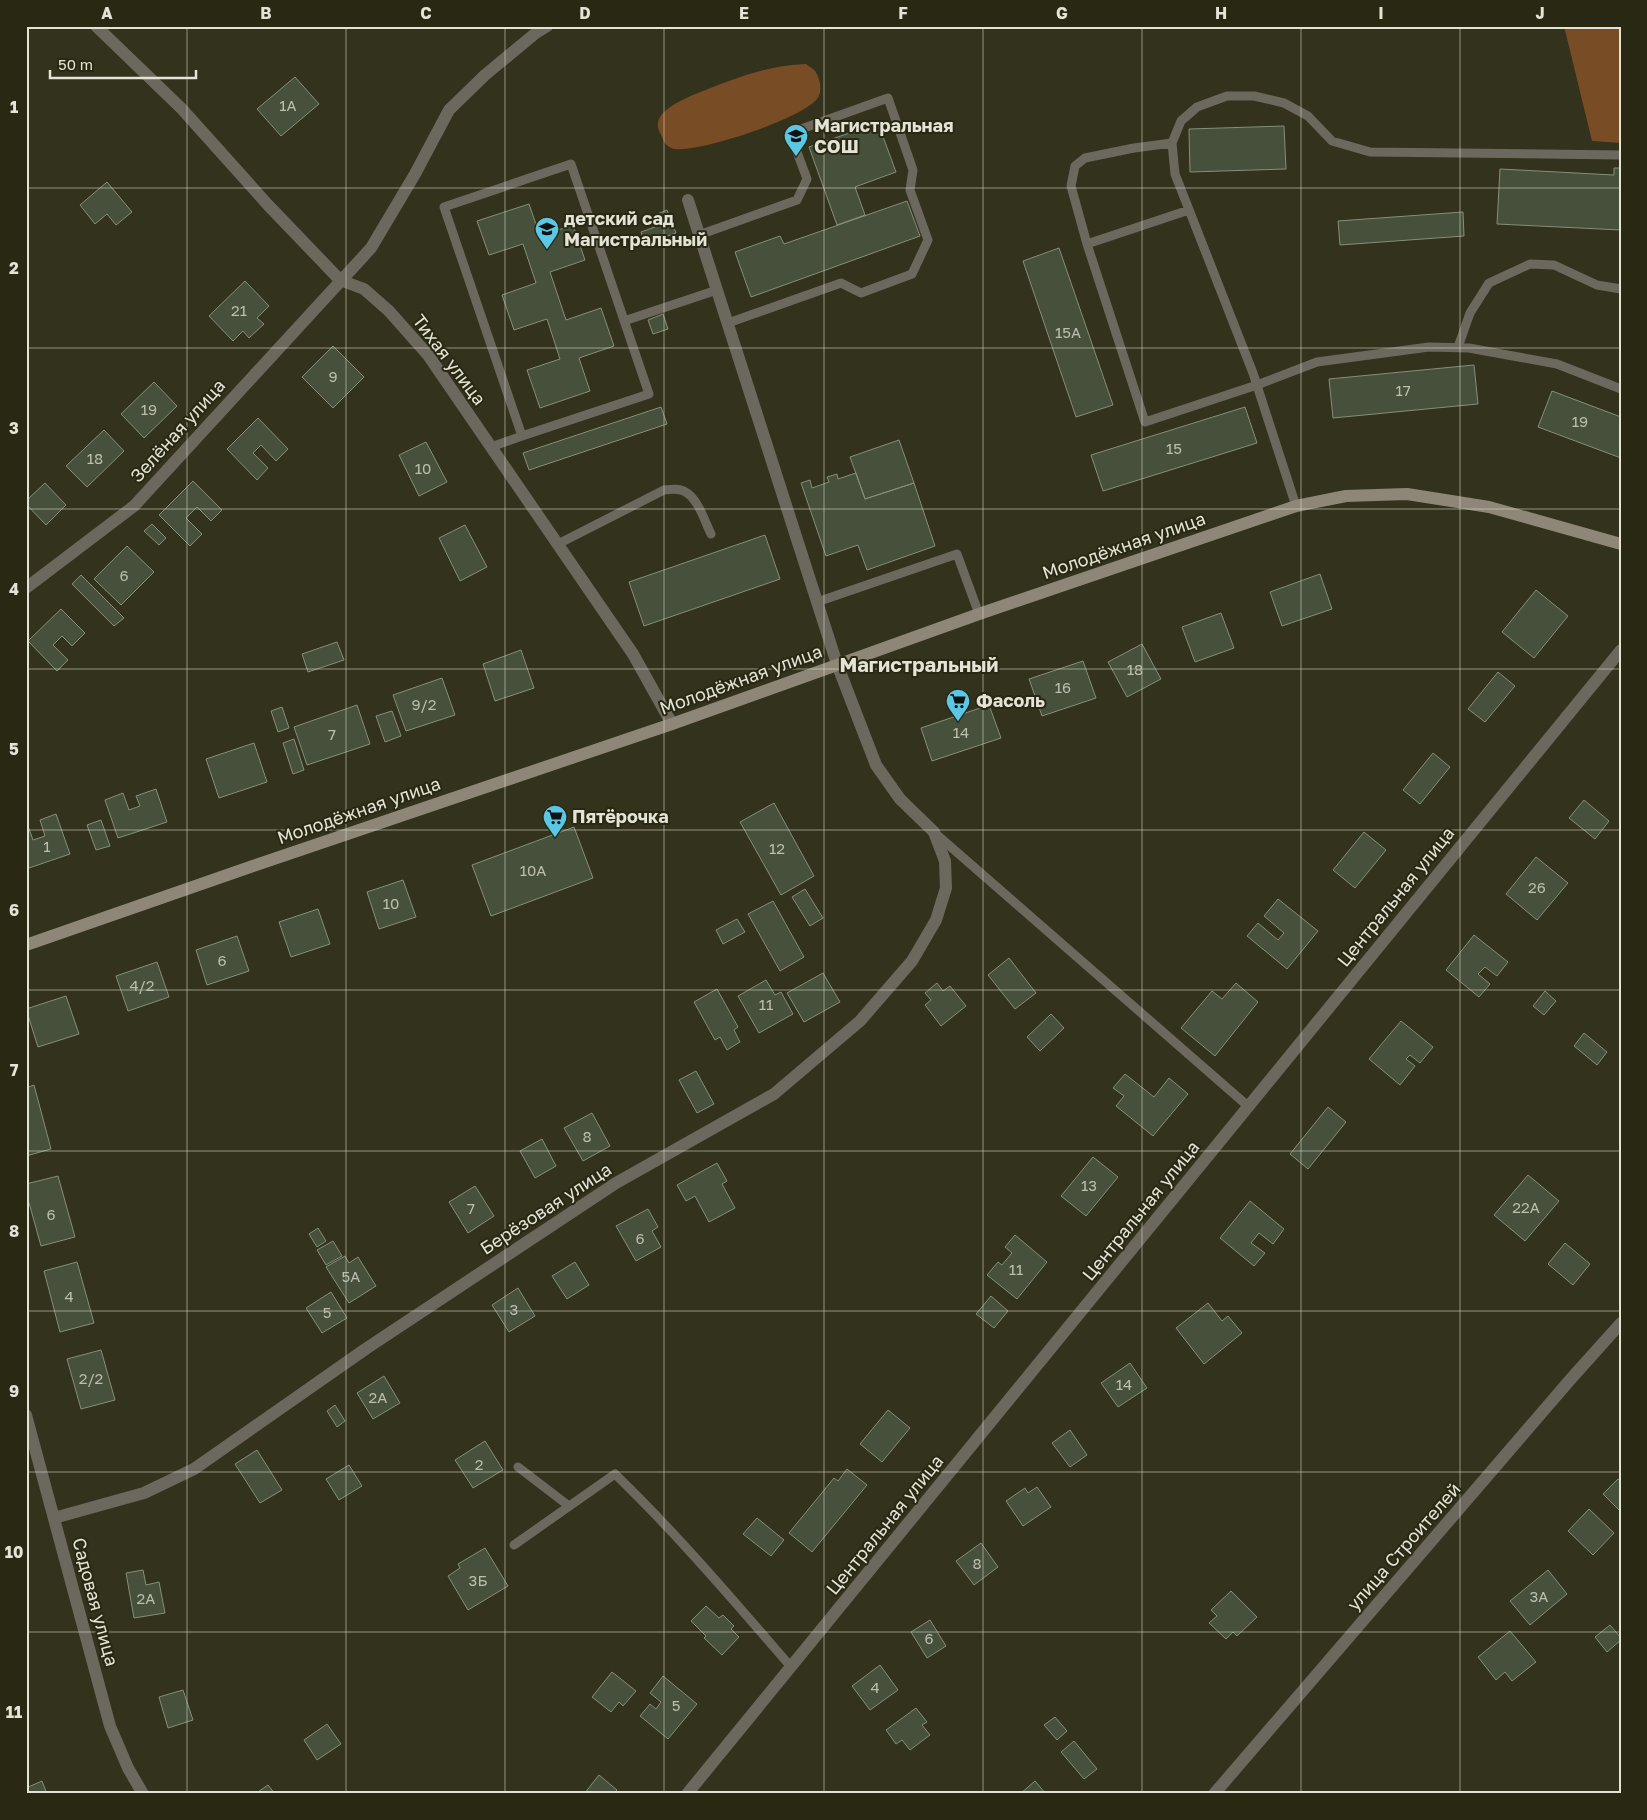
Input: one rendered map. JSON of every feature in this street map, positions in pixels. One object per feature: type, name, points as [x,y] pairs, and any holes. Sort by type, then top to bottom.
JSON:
[{"type":"street","name":"Тихая улица","points":[[96,26],[182,109],[340,280],[364,289],[389,311],[428,355],[633,654],[672,724]]},
{"type":"street","name":"Зелёная улица","points":[[26,588],[134,506],[371,248],[415,174],[449,110],[484,75],[547,26]]},
{"type":"street","points":[[688,200],[837,664],[876,765],[900,799],[934,832]]},
{"type":"street","name":"Молодёжная улица","points":[[26,945],[672,724],[979,614],[1296,506],[1346,496],[1407,494],[1489,507],[1621,544]]},
{"type":"street","name":"Центральная улица","points":[[687,1794],[1249,1107],[1444,864],[1621,650]]},
{"type":"street","name":"Берёзовая улица","points":[[54,1518],[144,1494],[194,1469],[366,1348],[616,1183],[774,1094],[860,1020],[917,953],[936,920],[946,888],[945,861],[934,832]]},
{"type":"street","name":"улица Строителей","points":[[1214,1794],[1621,1323]]},
{"type":"street","name":"Садовая улица","points":[[26,1415],[30,1442],[54,1518],[110,1726],[128,1768],[143,1794]]},
{"type":"lane","points":[[1296,506],[1257,385],[1175,174],[1172,144],[1181,121],[1197,107],[1227,96],[1254,96],[1284,103],[1308,116],[1332,140],[1370,152],[1621,155]]},
{"type":"lane","points":[[699,235],[797,200],[807,179],[790,133],[888,98],[913,170],[910,190],[928,240],[912,274],[861,292],[841,283],[728,323]]},
{"type":"lane","points":[[1172,144],[1134,148],[1085,158],[1075,166],[1071,186],[1145,422],[1257,385],[1317,362],[1430,347],[1469,348],[1557,364],[1621,389]]},
{"type":"lane","points":[[491,447],[649,394],[571,164],[444,207],[522,436]]},
{"type":"lane","points":[[1088,244],[1188,210]]},
{"type":"lane","points":[[1458,348],[1470,313],[1489,283],[1530,264],[1554,265],[1597,285],[1621,289]]},
{"type":"lane","points":[[624,321],[717,290]]},
{"type":"lane","points":[[558,544],[664,490],[677,489],[688,493],[696,503],[711,534]]},
{"type":"lane","points":[[817,602],[958,554],[979,614]]},
{"type":"lane","points":[[934,832],[1249,1107]]},
{"type":"lane","points":[[518,1468],[569,1506]]},
{"type":"lane","points":[[514,1545],[615,1474],[680,1539],[791,1667]]},
{"type":"shaded area","points":[[1564,26],[1621,26],[1621,143],[1592,141]]},
{"type":"shaded area","points":[[806,64],[817,74],[820,93],[817,99],[792,116],[750,133],[688,149],[675,149],[668,146],[664,141],[658,127],[659,120],[662,114],[675,104],[697,93],[753,73],[779,67]]},
{"type":"building","points":[[295,77],[319,104],[281,136],[257,109]]},
{"type":"building","points":[[878,123],[896,172],[855,187],[865,215],[837,225],[809,147]]},
{"type":"building","points":[[1284,126],[1286,169],[1190,172],[1189,129]]},
{"type":"building","points":[[1614,168],[1621,168],[1621,230],[1497,224],[1500,169],[1614,175]]},
{"type":"building","points":[[107,182],[132,212],[116,225],[107,214],[95,224],[80,205]]},
{"type":"building","points":[[907,201],[920,236],[751,297],[735,252],[780,236],[784,244]]},
{"type":"building","points":[[529,204],[540,236],[573,225],[585,260],[550,272],[566,320],[601,308],[614,346],[579,358],[590,391],[540,408],[527,370],[560,359],[547,319],[514,330],[502,295],[536,283],[523,244],[489,255],[477,221]]},
{"type":"building","points":[[667,210],[676,233],[645,244],[641,232],[655,227],[650,217]]},
{"type":"building","points":[[1463,212],[1464,236],[1340,245],[1338,221]]},
{"type":"building","points":[[1059,248],[1113,405],[1076,417],[1023,261]]},
{"type":"building","points":[[245,281],[269,306],[257,318],[264,324],[249,338],[243,331],[233,341],[209,316]]},
{"type":"building","points":[[663,314],[668,329],[653,334],[648,320]]},
{"type":"building","points":[[333,346],[364,377],[333,408],[302,377]]},
{"type":"building","points":[[1474,365],[1478,404],[1333,418],[1329,379]]},
{"type":"building","points":[[154,382],[177,406],[144,438],[121,414]]},
{"type":"building","points":[[1552,391],[1621,417],[1621,458],[1538,427]]},
{"type":"building","points":[[661,407],[667,424],[529,470],[523,453]]},
{"type":"building","points":[[1245,407],[1257,443],[1103,491],[1091,455]]},
{"type":"building","points":[[258,418],[288,449],[276,461],[261,445],[253,453],[268,468],[257,480],[227,449]]},
{"type":"building","points":[[104,430],[124,451],[87,487],[66,466]]},
{"type":"building","points":[[899,440],[914,483],[865,499],[850,457]]},
{"type":"building","points":[[426,442],[447,482],[419,496],[399,455]]},
{"type":"building","points":[[856,473],[865,499],[914,483],[935,546],[867,570],[858,545],[826,556],[801,483],[810,480],[812,488],[829,482],[827,477],[837,474],[838,479]]},
{"type":"building","points":[[193,481],[222,510],[211,521],[197,507],[186,518],[202,534],[190,546],[159,515]]},
{"type":"building","points":[[45,483],[66,505],[46,525],[26,504],[26,501]]},
{"type":"building","points":[[152,524],[166,538],[159,545],[144,531]]},
{"type":"building","points":[[465,525],[487,567],[460,581],[439,538]]},
{"type":"building","points":[[765,535],[780,579],[644,626],[629,582]]},
{"type":"building","points":[[127,546],[154,572],[121,605],[94,579]]},
{"type":"building","points":[[1320,574],[1332,609],[1282,626],[1270,592]]},
{"type":"building","points":[[81,575],[124,618],[114,626],[72,584]]},
{"type":"building","points":[[1536,590],[1568,616],[1534,658],[1502,632]]},
{"type":"building","points":[[61,609],[85,633],[72,646],[62,636],[53,645],[68,660],[57,671],[28,641]]},
{"type":"building","points":[[1221,613],[1234,648],[1195,662],[1182,627]]},
{"type":"building","points":[[337,642],[344,660],[308,672],[302,654]]},
{"type":"building","points":[[1142,644],[1161,679],[1127,697],[1108,662]]},
{"type":"building","points":[[521,650],[534,688],[495,701],[483,664]]},
{"type":"building","points":[[1083,661],[1096,698],[1042,716],[1029,679]]},
{"type":"building","points":[[1498,672],[1515,686],[1485,722],[1468,709]]},
{"type":"building","points":[[442,678],[455,715],[406,731],[393,695]]},
{"type":"building","points":[[357,705],[370,744],[307,765],[294,727]]},
{"type":"building","points":[[989,705],[1001,738],[932,761],[921,728]]},
{"type":"building","points":[[282,707],[289,728],[278,732],[271,711]]},
{"type":"building","points":[[392,711],[401,736],[385,742],[376,716]]},
{"type":"building","points":[[294,739],[304,770],[293,774],[283,743]]},
{"type":"building","points":[[254,743],[267,782],[219,798],[206,759]]},
{"type":"building","points":[[1433,753],[1450,767],[1420,804],[1403,790]]},
{"type":"building","points":[[156,789],[167,822],[118,838],[105,800],[123,793],[129,810],[140,806],[136,796]]},
{"type":"building","points":[[1584,800],[1609,821],[1595,839],[1569,818]]},
{"type":"building","points":[[774,803],[814,876],[781,895],[740,822]]},
{"type":"building","points":[[56,814],[70,854],[26,869],[26,827],[28,826],[33,840],[45,836],[40,820]]},
{"type":"building","points":[[101,820],[110,846],[96,850],[87,825]]},
{"type":"building","points":[[574,827],[593,878],[491,916],[472,865]]},
{"type":"building","points":[[1364,832],[1386,850],[1355,888],[1333,870]]},
{"type":"building","points":[[1536,857],[1568,883],[1537,920],[1506,894]]},
{"type":"building","points":[[403,880],[416,917],[379,929],[367,892]]},
{"type":"building","points":[[805,889],[823,918],[810,926],[792,897]]},
{"type":"building","points":[[1278,899],[1318,931],[1287,969],[1247,936],[1258,923],[1278,940],[1284,933],[1264,916]]},
{"type":"building","points":[[773,901],[804,957],[780,971],[748,914]]},
{"type":"building","points":[[318,909],[330,944],[291,957],[279,922]]},
{"type":"building","points":[[737,919],[745,932],[723,944],[716,930]]},
{"type":"building","points":[[1474,935],[1508,962],[1497,976],[1485,967],[1478,974],[1490,984],[1479,997],[1446,970]]},
{"type":"building","points":[[237,936],[249,971],[207,985],[196,950]]},
{"type":"building","points":[[1009,958],[1036,993],[1015,1009],[988,975]]},
{"type":"building","points":[[157,962],[169,997],[128,1011],[116,976]]},
{"type":"building","points":[[823,973],[840,1002],[804,1022],[787,993]]},
{"type":"building","points":[[766,980],[775,995],[781,992],[793,1014],[759,1033],[738,996]]},
{"type":"building","points":[[937,983],[943,991],[950,986],[966,1006],[941,1026],[925,1005],[931,1000],[925,993]]},
{"type":"building","points":[[1236,983],[1258,1002],[1215,1056],[1181,1028],[1212,991],[1222,999]]},
{"type":"building","points":[[717,989],[738,1027],[734,1030],[740,1042],[727,1050],[720,1037],[715,1040],[694,1002]]},
{"type":"building","points":[[1545,991],[1556,1001],[1544,1015],[1533,1006]]},
{"type":"building","points":[[66,996],[79,1034],[38,1047],[26,1009]]},
{"type":"building","points":[[1051,1014],[1064,1028],[1040,1051],[1027,1037]]},
{"type":"building","points":[[1401,1021],[1433,1047],[1420,1063],[1410,1055],[1406,1059],[1415,1066],[1400,1085],[1369,1059]]},
{"type":"building","points":[[1584,1033],[1607,1052],[1597,1065],[1574,1046]]},
{"type":"building","points":[[696,1071],[714,1104],[697,1113],[679,1080]]},
{"type":"building","points":[[1125,1074],[1154,1097],[1169,1078],[1188,1094],[1153,1136],[1116,1106],[1124,1096],[1113,1088]]},
{"type":"building","points":[[34,1085],[51,1149],[26,1156],[26,1088]]},
{"type":"building","points":[[1328,1107],[1346,1122],[1308,1169],[1290,1154]]},
{"type":"building","points":[[592,1113],[610,1146],[583,1161],[564,1128]]},
{"type":"building","points":[[542,1139],[556,1166],[535,1178],[520,1151]]},
{"type":"building","points":[[1093,1157],[1118,1177],[1086,1216],[1061,1196]]},
{"type":"building","points":[[717,1163],[727,1181],[722,1184],[735,1208],[709,1222],[695,1196],[686,1201],[677,1185]]},
{"type":"building","points":[[1528,1175],[1559,1201],[1525,1241],[1494,1215]]},
{"type":"building","points":[[58,1176],[75,1237],[41,1246],[26,1192],[26,1184]]},
{"type":"building","points":[[475,1186],[494,1216],[468,1233],[449,1202]]},
{"type":"building","points":[[1250,1201],[1284,1229],[1273,1244],[1259,1233],[1251,1243],[1265,1253],[1254,1266],[1220,1238]]},
{"type":"building","points":[[648,1209],[658,1227],[652,1231],[661,1247],[636,1261],[616,1226]]},
{"type":"building","points":[[318,1228],[326,1241],[317,1247],[309,1234]]},
{"type":"building","points":[[1015,1235],[1047,1262],[1017,1299],[987,1275],[998,1262],[1002,1265],[1012,1253],[1005,1247]]},
{"type":"building","points":[[333,1241],[342,1256],[326,1265],[317,1250]]},
{"type":"building","points":[[1565,1243],[1590,1264],[1573,1285],[1548,1264]]},
{"type":"building","points":[[345,1256],[349,1263],[358,1257],[376,1286],[349,1303],[326,1267]]},
{"type":"building","points":[[77,1262],[94,1323],[60,1332],[44,1271]]},
{"type":"building","points":[[575,1262],[589,1285],[567,1299],[552,1276]]},
{"type":"building","points":[[518,1288],[535,1316],[509,1332],[492,1305]]},
{"type":"building","points":[[331,1292],[347,1318],[322,1333],[306,1308]]},
{"type":"building","points":[[991,1296],[1008,1311],[994,1328],[976,1314]]},
{"type":"building","points":[[1208,1303],[1222,1321],[1228,1316],[1242,1333],[1204,1364],[1176,1328]]},
{"type":"building","points":[[101,1350],[115,1400],[81,1409],[67,1359]]},
{"type":"building","points":[[1130,1363],[1147,1388],[1118,1407],[1101,1383]]},
{"type":"building","points":[[384,1376],[400,1403],[373,1419],[357,1393]]},
{"type":"building","points":[[335,1405],[345,1421],[337,1427],[327,1411]]},
{"type":"building","points":[[888,1410],[910,1428],[882,1462],[860,1444]]},
{"type":"building","points":[[1070,1430],[1087,1455],[1070,1467],[1052,1443]]},
{"type":"building","points":[[485,1441],[503,1470],[473,1488],[455,1460]]},
{"type":"building","points":[[257,1450],[282,1490],[260,1503],[235,1464]]},
{"type":"building","points":[[349,1465],[362,1486],[339,1500],[326,1479]]},
{"type":"building","points":[[847,1469],[867,1485],[812,1552],[789,1533],[834,1478],[838,1481]]},
{"type":"building","points":[[1618,1479],[1621,1481],[1621,1512],[1603,1494]]},
{"type":"building","points":[[1037,1487],[1051,1507],[1023,1526],[1006,1501],[1025,1488],[1028,1493]]},
{"type":"building","points":[[1589,1509],[1614,1533],[1593,1555],[1568,1531]]},
{"type":"building","points":[[757,1518],[784,1540],[771,1556],[743,1534]]},
{"type":"building","points":[[981,1543],[998,1567],[974,1585],[956,1561]]},
{"type":"building","points":[[485,1548],[508,1586],[468,1610],[448,1576],[460,1568],[458,1564]]},
{"type":"building","points":[[143,1570],[146,1585],[159,1582],[165,1613],[134,1618],[126,1573]]},
{"type":"building","points":[[1548,1570],[1567,1594],[1530,1625],[1510,1601]]},
{"type":"building","points":[[1231,1591],[1257,1617],[1237,1636],[1233,1632],[1226,1639],[1209,1623],[1217,1616],[1211,1610]]},
{"type":"building","points":[[706,1606],[719,1618],[723,1615],[734,1626],[731,1629],[739,1637],[722,1655],[704,1638],[706,1636],[691,1621]]},
{"type":"building","points":[[930,1620],[946,1646],[927,1658],[911,1632]]},
{"type":"building","points":[[1610,1625],[1621,1640],[1607,1652],[1595,1637]]},
{"type":"building","points":[[1510,1631],[1536,1662],[1512,1681],[1505,1672],[1496,1680],[1478,1657]]},
{"type":"building","points":[[880,1665],[898,1690],[870,1710],[852,1686]]},
{"type":"building","points":[[612,1672],[636,1691],[623,1706],[619,1702],[611,1712],[592,1697]]},
{"type":"building","points":[[663,1676],[697,1704],[668,1739],[640,1716],[650,1704],[656,1709],[661,1702],[650,1693]]},
{"type":"building","points":[[183,1690],[193,1720],[168,1728],[159,1697]]},
{"type":"building","points":[[916,1708],[927,1722],[922,1725],[930,1735],[910,1750],[902,1740],[896,1744],[886,1730]]},
{"type":"building","points":[[1055,1717],[1067,1731],[1057,1740],[1044,1725]]},
{"type":"building","points":[[327,1724],[341,1744],[317,1760],[304,1740]]},
{"type":"building","points":[[1074,1741],[1097,1769],[1084,1779],[1061,1752]]},
{"type":"building","points":[[599,1775],[617,1790],[613,1794],[584,1794]]},
{"type":"building","points":[[42,1781],[47,1794],[26,1794],[26,1788]]},
{"type":"building","points":[[1035,1781],[1046,1794],[1020,1794]]},
{"type":"building","points":[[268,1785],[275,1794],[255,1794]]},
{"type":"place","name":"Магистральная СОШ","points":[[796,157]]},
{"type":"place","name":"детский сад Магистральный","points":[[547,250]]},
{"type":"place","name":"Фасоль","points":[[958,722]]},
{"type":"place","name":"Пятёрочка","points":[[555,838]]},
{"type":"district","name":"Магистральный","points":[[919,665]]}]
